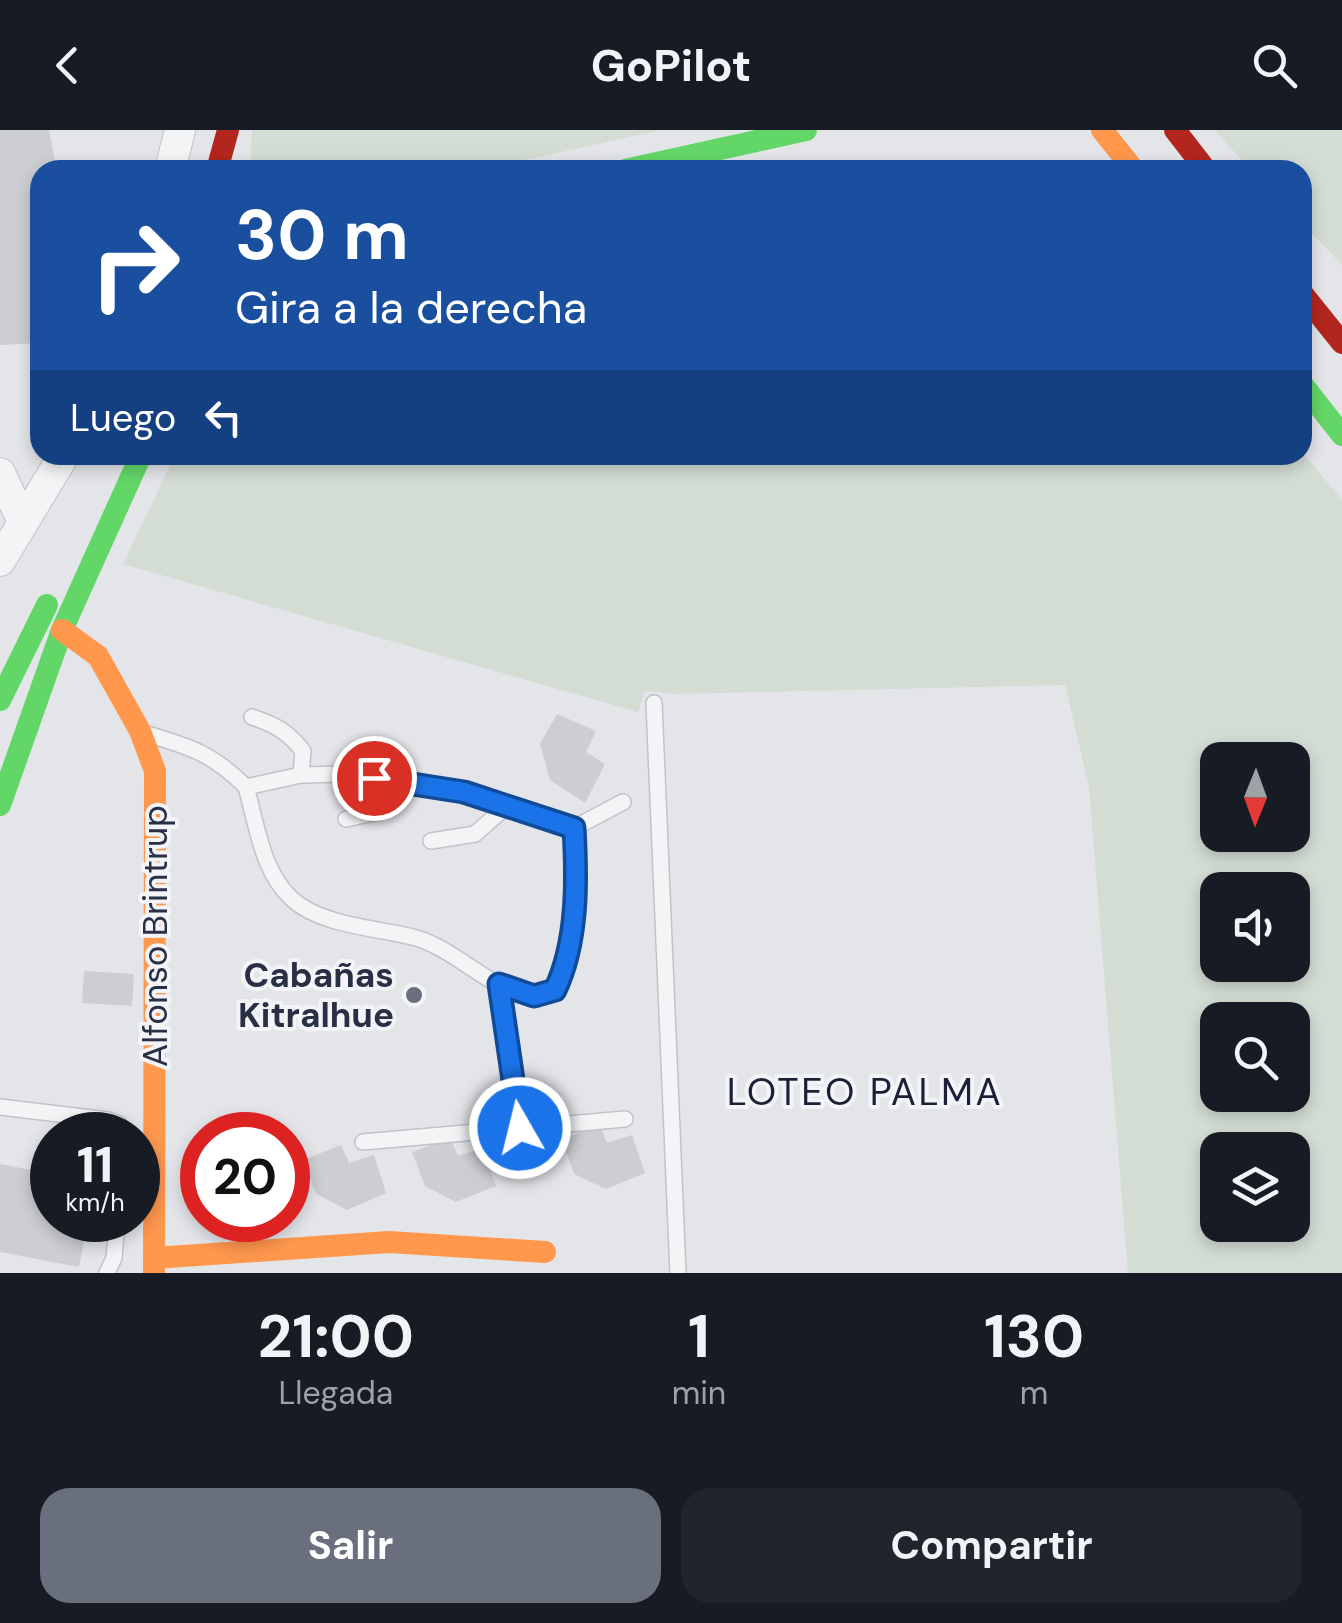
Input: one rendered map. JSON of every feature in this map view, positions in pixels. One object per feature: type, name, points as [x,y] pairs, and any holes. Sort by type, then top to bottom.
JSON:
[{"type":"main road","points":[[220,160],[228,130]]},
{"type":"main road","points":[[671,160],[806,130]]},
{"type":"main road","points":[[1102,130],[1126,160]]},
{"type":"main road","points":[[1174,130],[1198,160]]},
{"type":"main road","points":[[1312,275],[1325,284]]},
{"type":"main road","points":[[1312,306],[1342,344]]},
{"type":"main road","points":[[1312,397],[1342,435]]},
{"type":"main road","points":[[1312,410],[1342,435]]},
{"type":"main road","points":[[93,506],[111,465]]},
{"type":"main road","points":[[0,805],[62,630],[136,465]]},
{"type":"main road","points":[[0,700],[54,590]]},
{"type":"main road","name":"Alfonso Brintrup","points":[[62,630],[98,656],[140,732],[155,771],[154,1266]]},
{"type":"main road","points":[[154,1266],[389,1242],[545,1252]]},
{"type":"street","points":[[172,160],[180,130]]},
{"type":"street","points":[[0,561],[58,465]]},
{"type":"street","points":[[0,473],[23,522]]},
{"type":"lane","points":[[654,703],[678,1273]]},
{"type":"lane","points":[[252,717],[277,725],[289,734],[303,751],[301,775]]},
{"type":"lane","points":[[140,732],[194,748],[222,764],[246,787],[272,876],[294,902],[335,921],[420,939],[499,984],[534,996],[555,990],[567,954],[574,890],[574,828]]},
{"type":"lane","points":[[246,787],[301,775],[347,774],[464,792],[574,828],[623,802]]},
{"type":"lane","points":[[346,819],[378,812],[400,782]]},
{"type":"lane","points":[[431,841],[475,834],[507,806]]},
{"type":"lane","points":[[499,984],[520,1128]]},
{"type":"lane","points":[[0,1108],[36,1112]]},
{"type":"lane","points":[[363,1142],[624,1118]]},
{"type":"lane","points":[[107,1273],[115,1242]]},
{"type":"shaded area","points":[[252,130],[661,130],[524,160],[250,160]]},
{"type":"shaded area","points":[[1214,130],[1342,130],[1342,265],[1312,233],[1312,160],[1242,160]]},
{"type":"shaded area","points":[[1312,464],[1342,500],[1342,1273],[1128,1273],[1089,787],[1065,685],[676,694],[645,691],[638,712],[123,564],[170,465]]},
{"type":"building","points":[[0,130],[49,130],[55,160],[30,160],[30,344],[0,345]]},
{"type":"building","points":[[557,714],[596,731],[586,752],[605,764],[585,803],[550,780],[540,744]]},
{"type":"building","points":[[84,971],[134,974],[132,1006],[82,1003]]},
{"type":"building","points":[[600,1125],[607,1143],[632,1135],[645,1173],[606,1189],[574,1174],[562,1139]]},
{"type":"building","points":[[450,1138],[458,1156],[483,1148],[496,1186],[456,1202],[425,1186],[412,1152]]},
{"type":"building","points":[[341,1145],[349,1163],[374,1155],[386,1193],[347,1210],[316,1194],[310,1178],[310,1157]]},
{"type":"building","points":[[0,1164],[30,1170],[30,1242],[84,1242],[79,1267],[0,1252]]},
{"type":"traffic: fast","points":[[670,160],[806,130]]},
{"type":"traffic: fast","points":[[1312,397],[1342,435]]},
{"type":"traffic: fast","points":[[0,805],[62,630],[136,465]]},
{"type":"traffic: fast","points":[[0,700],[47,605]]},
{"type":"traffic: slow","points":[[1102,130],[1126,160]]},
{"type":"traffic: slow","points":[[62,630],[98,656],[140,731],[155,771],[154,1273]]},
{"type":"traffic: slow","points":[[154,1258],[389,1242],[545,1252]]},
{"type":"traffic: jam","points":[[220,160],[228,130]]},
{"type":"traffic: jam","points":[[1175,130],[1198,160]]},
{"type":"traffic: jam","points":[[1312,306],[1342,343]]},
{"type":"place","name":"Cabañas Kitralhue","points":[[414,995]]},
{"type":"district","name":"LOTEO PALMA","points":[[865,1092]]},
{"type":"route","points":[[374,778],[464,792],[574,828],[576,874],[567,954],[555,990],[534,996],[499,984],[520,1128]]}]
